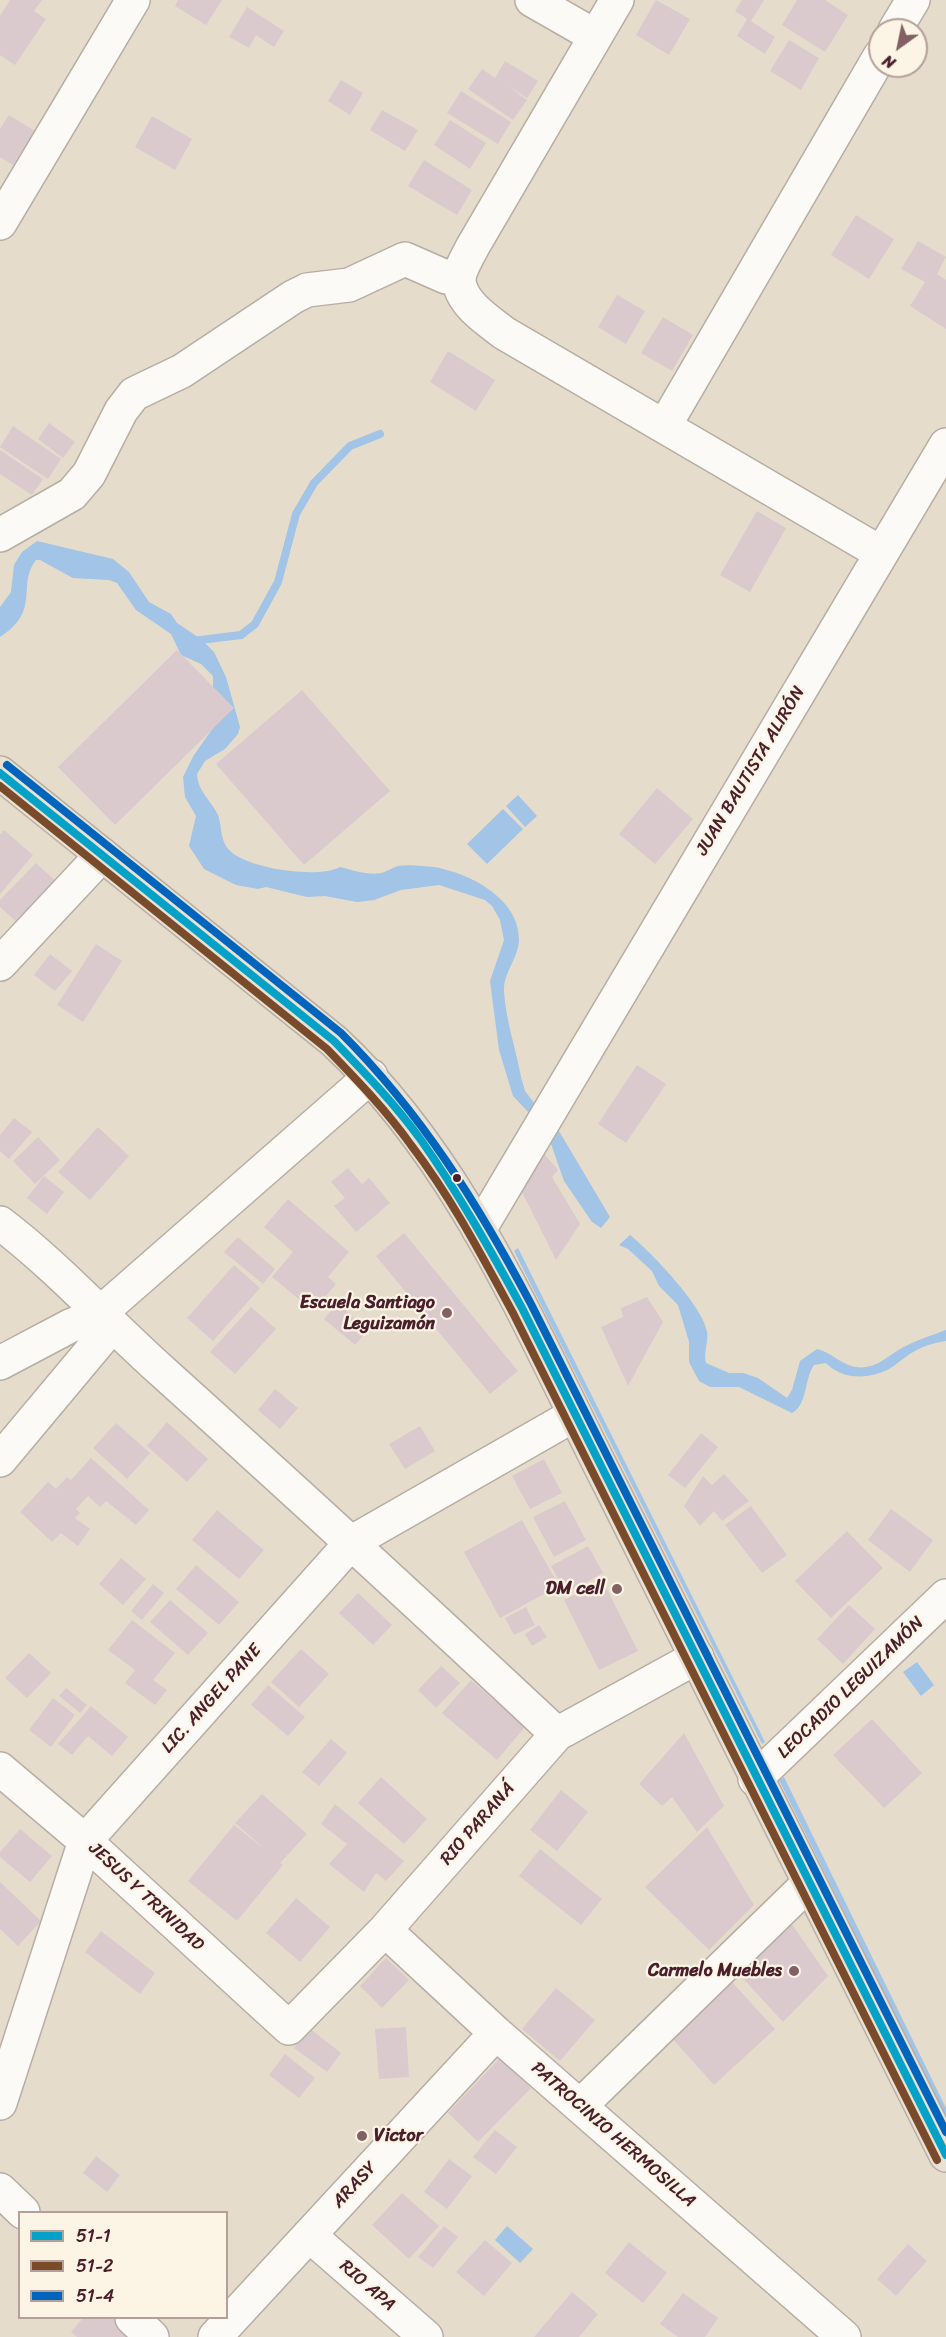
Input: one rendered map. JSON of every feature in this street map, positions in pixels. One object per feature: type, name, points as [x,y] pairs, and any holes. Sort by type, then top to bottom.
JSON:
[{"type":"main road","points":[[0,773],[334,1041],[371,1076],[434,1157],[479,1230],[574,1415],[946,2155]]},
{"type":"street","points":[[0,223],[133,0]]},
{"type":"street","points":[[532,0],[596,36]]},
{"type":"street","points":[[617,0],[472,246],[460,273],[459,285],[474,308],[504,333],[882,553]]},
{"type":"street","points":[[902,18],[913,0]]},
{"type":"street","points":[[665,425],[868,77]]},
{"type":"street","points":[[0,535],[72,494],[89,474],[121,411],[134,394],[182,371],[286,301],[307,290],[349,285],[405,259],[446,277],[460,273]]},
{"type":"street","name":"JUAN BAUTISTA ALIRÓN","points":[[479,1230],[946,445]]},
{"type":"street","points":[[0,964],[102,855]]},
{"type":"street","points":[[0,1460],[105,1320],[371,1076]]},
{"type":"street","points":[[0,1223],[22,1240],[105,1320],[352,1542],[557,1734]]},
{"type":"street","points":[[0,1363],[70,1326],[105,1320]]},
{"type":"street","name":"LIC. ANGEL PANE","points":[[0,2103],[85,1841],[352,1542],[574,1415]]},
{"type":"street","name":"LEOCADIO LEGUIZAMÓN","points":[[755,1779],[946,1596]]},
{"type":"street","name":"RIO PARANÁ","points":[[289,2028],[385,1930],[557,1734],[697,1657]]},
{"type":"street","name":"JESUS Y TRINIDAD","points":[[0,1769],[85,1841],[289,2028]]},
{"type":"street","points":[[580,2106],[808,1884]]},
{"type":"street","name":"PATROCINIO HERMOSILLA","points":[[385,1930],[496,2033],[844,2337]]},
{"type":"street","name":"ARASY","points":[[215,2337],[496,2033]]},
{"type":"street","points":[[0,2190],[22,2211]]},
{"type":"street","name":"RIO APA","points":[[309,2235],[426,2337]]},
{"type":"street","points":[[133,2319],[153,2337]]},
{"type":"water","points":[[37,541],[113,559],[129,572],[149,602],[171,614],[177,623],[201,639],[214,652],[226,677],[240,727],[238,734],[225,749],[205,761],[197,774],[202,791],[218,815],[223,838],[229,850],[238,857],[266,867],[300,872],[316,872],[340,867],[376,874],[402,865],[448,870],[490,890],[511,911],[517,924],[519,939],[517,952],[504,985],[505,1003],[525,1091],[538,1108],[532,1116],[513,1096],[499,1050],[490,981],[504,940],[500,920],[492,906],[485,900],[439,885],[401,890],[374,900],[357,902],[325,896],[307,897],[266,887],[258,889],[236,885],[204,869],[189,846],[196,816],[185,797],[183,777],[194,755],[213,728],[213,676],[201,664],[181,655],[171,634],[136,610],[117,583],[109,580],[73,578],[40,560],[36,560],[30,570],[25,608],[21,617],[0,637],[0,607],[11,592],[14,565],[22,552]]},
{"type":"water","points":[[518,795],[537,816],[525,827],[506,806]]},
{"type":"water","points":[[503,809],[523,829],[487,864],[467,844]]},
{"type":"water","points":[[556,1126],[610,1217],[601,1228],[592,1222],[564,1181],[549,1138]]},
{"type":"water","points":[[630,1235],[662,1266],[697,1309],[707,1332],[706,1363],[729,1373],[743,1373],[758,1378],[787,1398],[792,1390],[800,1361],[817,1349],[855,1367],[863,1367],[876,1364],[911,1344],[946,1330],[946,1341],[923,1347],[887,1370],[871,1375],[847,1375],[826,1363],[814,1365],[801,1404],[792,1413],[739,1387],[710,1387],[699,1381],[689,1362],[689,1342],[678,1305],[659,1286],[652,1271],[628,1249],[619,1245]]},
{"type":"water","points":[[518,1248],[765,1742],[762,1744],[514,1251]]},
{"type":"water","points":[[917,1662],[934,1685],[921,1696],[903,1672]]},
{"type":"water","points":[[784,1777],[946,2108],[946,2118],[779,1780]]},
{"type":"water","points":[[507,2226],[533,2249],[520,2263],[495,2240]]},
{"type":"building","points":[[10,0],[42,0],[34,11],[46,19],[15,65],[0,55],[0,16]]},
{"type":"building","points":[[178,0],[222,0],[206,25],[175,6]]},
{"type":"building","points":[[656,0],[690,19],[669,55],[636,35]]},
{"type":"building","points":[[742,0],[764,0],[751,21],[775,37],[765,54],[737,36],[747,19],[735,11]]},
{"type":"building","points":[[797,0],[825,0],[848,15],[825,52],[782,25]]},
{"type":"building","points":[[247,7],[284,31],[274,47],[256,35],[249,48],[229,37]]},
{"type":"building","points":[[789,40],[819,58],[801,90],[770,71]]},
{"type":"building","points":[[505,61],[538,81],[527,98],[507,85],[527,100],[513,120],[468,89],[482,69],[495,78]]},
{"type":"building","points":[[341,80],[363,93],[350,115],[328,101]]},
{"type":"building","points":[[461,91],[511,122],[498,144],[447,113]]},
{"type":"building","points":[[382,110],[418,130],[405,151],[370,130]]},
{"type":"building","points":[[9,115],[35,131],[13,165],[0,157],[0,129]]},
{"type":"building","points":[[152,116],[192,139],[175,170],[135,147]]},
{"type":"building","points":[[450,120],[486,143],[470,169],[434,145]]},
{"type":"building","points":[[424,160],[472,190],[457,215],[408,186]]},
{"type":"building","points":[[856,215],[894,239],[869,279],[831,255]]},
{"type":"building","points":[[918,241],[946,257],[937,274],[946,280],[946,329],[910,306],[925,282],[901,269]]},
{"type":"building","points":[[617,295],[645,311],[626,344],[598,327]]},
{"type":"building","points":[[663,317],[693,335],[672,371],[641,353]]},
{"type":"building","points":[[448,351],[495,380],[476,411],[430,382]]},
{"type":"building","points":[[49,423],[75,442],[63,458],[38,439]]},
{"type":"building","points":[[13,426],[61,459],[48,479],[0,447]]},
{"type":"building","points":[[0,450],[43,479],[32,495],[0,474]]},
{"type":"building","points":[[757,511],[786,528],[750,592],[720,575]]},
{"type":"building","points":[[177,650],[234,708],[115,825],[58,767]]},
{"type":"building","points":[[302,690],[390,791],[304,865],[216,764]]},
{"type":"building","points":[[657,788],[693,819],[655,864],[619,834]]},
{"type":"building","points":[[4,830],[33,855],[0,894],[0,835]]},
{"type":"building","points":[[36,863],[60,885],[21,926],[0,907],[0,900]]},
{"type":"building","points":[[96,944],[122,961],[83,1022],[57,1005]]},
{"type":"building","points":[[50,954],[72,971],[55,991],[34,975]]},
{"type":"building","points":[[637,1065],[666,1084],[626,1143],[598,1124]]},
{"type":"building","points":[[14,1118],[32,1132],[9,1159],[0,1151],[0,1135]]},
{"type":"building","points":[[98,1127],[129,1156],[90,1200],[58,1172]]},
{"type":"building","points":[[38,1137],[60,1160],[35,1184],[13,1161]]},
{"type":"building","points":[[540,1149],[558,1170],[552,1177],[580,1224],[556,1260],[522,1192]]},
{"type":"building","points":[[348,1168],[362,1184],[369,1178],[390,1203],[356,1232],[334,1206],[345,1198],[331,1182]]},
{"type":"building","points":[[44,1176],[64,1192],[47,1214],[27,1198]]},
{"type":"building","points":[[288,1199],[349,1252],[328,1277],[336,1284],[313,1311],[272,1277],[293,1252],[264,1227]]},
{"type":"building","name":"Escuela Santiago Leguizamón","points":[[404,1233],[518,1371],[490,1394],[376,1256]]},
{"type":"building","points":[[238,1237],[275,1269],[263,1284],[224,1252]]},
{"type":"building","points":[[234,1265],[260,1288],[213,1341],[187,1318]]},
{"type":"building","points":[[647,1297],[663,1322],[628,1386],[601,1327],[623,1317],[621,1308]]},
{"type":"building","points":[[337,1303],[368,1330],[355,1345],[324,1319]]},
{"type":"building","points":[[251,1307],[276,1329],[235,1374],[210,1352]]},
{"type":"building","points":[[275,1389],[298,1408],[280,1429],[258,1410]]},
{"type":"building","points":[[167,1422],[208,1459],[187,1482],[147,1446]]},
{"type":"building","points":[[116,1423],[150,1453],[127,1479],[93,1448]]},
{"type":"building","points":[[420,1426],[435,1451],[405,1469],[389,1444]]},
{"type":"building","points":[[701,1433],[718,1447],[685,1488],[668,1475]]},
{"type":"building","points":[[91,1458],[149,1510],[136,1525],[106,1501],[100,1507],[88,1496],[76,1509],[80,1513],[75,1518],[90,1529],[78,1546],[61,1533],[52,1542],[20,1512],[48,1482],[56,1489],[67,1477],[71,1480]]},
{"type":"building","points":[[544,1459],[562,1493],[530,1509],[512,1476]]},
{"type":"building","points":[[724,1474],[749,1501],[722,1521],[714,1511],[700,1526],[684,1506],[703,1476],[712,1485]]},
{"type":"building","points":[[565,1501],[586,1540],[554,1557],[533,1517]]},
{"type":"building","points":[[751,1506],[787,1555],[762,1573],[725,1525]]},
{"type":"building","points":[[891,1509],[933,1540],[910,1572],[868,1540]]},
{"type":"building","points":[[217,1510],[264,1550],[239,1579],[192,1540]]},
{"type":"building","points":[[522,1520],[559,1586],[500,1618],[464,1552]]},
{"type":"building","points":[[847,1531],[883,1568],[831,1618],[795,1581]]},
{"type":"building","points":[[588,1546],[603,1573],[566,1593],[551,1566]]},
{"type":"building","points":[[121,1558],[146,1579],[123,1605],[99,1584]]},
{"type":"building","points":[[196,1565],[239,1602],[219,1625],[176,1589]]},
{"type":"building","points":[[603,1581],[638,1651],[599,1670],[564,1600]]},
{"type":"building","points":[[153,1584],[164,1593],[142,1620],[131,1611]]},
{"type":"building","points":[[358,1593],[392,1625],[373,1645],[339,1613]]},
{"type":"building","points":[[170,1600],[208,1633],[188,1655],[150,1622]]},
{"type":"building","points":[[849,1605],[875,1629],[843,1664],[817,1639]]},
{"type":"building","points":[[526,1607],[535,1625],[514,1635],[505,1618]]},
{"type":"building","points":[[132,1620],[175,1653],[153,1680],[167,1690],[155,1705],[125,1683],[135,1670],[108,1650]]},
{"type":"building","points":[[539,1625],[547,1637],[532,1646],[525,1634]]},
{"type":"building","points":[[301,1649],[329,1674],[299,1707],[271,1682]]},
{"type":"building","points":[[29,1653],[51,1673],[27,1698],[5,1678]]},
{"type":"building","points":[[441,1666],[460,1683],[436,1708],[418,1690]]},
{"type":"building","points":[[471,1680],[525,1727],[497,1760],[442,1713]]},
{"type":"building","points":[[268,1685],[305,1717],[288,1736],[251,1705]]},
{"type":"building","points":[[66,1688],[87,1705],[80,1713],[59,1696]]},
{"type":"building","points":[[53,1698],[75,1715],[51,1747],[29,1730]]},
{"type":"building","points":[[91,1706],[128,1737],[112,1756],[88,1736],[72,1755],[58,1744]]},
{"type":"building","points":[[872,1719],[922,1773],[884,1808],[833,1755]]},
{"type":"building","points":[[684,1733],[724,1806],[697,1832],[672,1797],[662,1806],[639,1784]]},
{"type":"building","points":[[331,1739],[347,1753],[319,1786],[302,1772]]},
{"type":"building","points":[[381,1777],[427,1819],[404,1844],[358,1803]]},
{"type":"building","points":[[561,1790],[588,1812],[557,1851],[530,1830]]},
{"type":"building","points":[[262,1794],[307,1834],[280,1863],[283,1865],[237,1921],[188,1881],[234,1825],[266,1850],[235,1823]]},
{"type":"building","points":[[335,1804],[404,1861],[386,1881],[376,1873],[364,1892],[329,1864],[347,1844],[321,1824]]},
{"type":"building","points":[[707,1827],[754,1905],[709,1950],[645,1887]]},
{"type":"building","points":[[20,1829],[52,1856],[30,1882],[0,1857],[0,1852]]},
{"type":"building","points":[[540,1849],[602,1899],[581,1925],[519,1876]]},
{"type":"building","points":[[0,1882],[41,1921],[18,1946],[0,1929]]},
{"type":"building","points":[[296,1898],[330,1927],[300,1962],[266,1933]]},
{"type":"building","points":[[791,1923],[828,1976],[783,2022],[737,1972]]},
{"type":"building","points":[[101,1931],[155,1973],[140,1994],[85,1952]]},
{"type":"building","points":[[386,1958],[409,1980],[382,2008],[360,1986]]},
{"type":"building","points":[[731,1981],[775,2029],[714,2085],[670,2036]]},
{"type":"building","points":[[556,1988],[595,2020],[560,2061],[522,2029]]},
{"type":"building","points":[[406,2027],[409,2077],[379,2079],[375,2029]]},
{"type":"building","points":[[309,2028],[341,2053],[327,2072],[294,2048]]},
{"type":"building","points":[[285,2054],[315,2078],[299,2098],[269,2075]]},
{"type":"building","points":[[500,2058],[531,2088],[478,2142],[448,2113]]},
{"type":"building","points":[[495,2130],[517,2147],[496,2174],[473,2157]]},
{"type":"building","points":[[96,2156],[120,2175],[107,2192],[83,2173]]},
{"type":"building","points":[[449,2159],[472,2176],[447,2209],[424,2192]]},
{"type":"building","points":[[402,2193],[439,2226],[409,2259],[372,2225]]},
{"type":"building","points":[[444,2226],[458,2237],[433,2268],[418,2257]]},
{"type":"building","points":[[485,2240],[512,2263],[484,2296],[456,2272]]},
{"type":"building","points":[[629,2242],[667,2273],[643,2303],[605,2273]]},
{"type":"building","points":[[908,2244],[927,2261],[896,2296],[877,2279]]},
{"type":"building","points":[[572,2292],[598,2314],[579,2337],[534,2337]]},
{"type":"building","points":[[683,2293],[718,2318],[705,2337],[678,2337],[660,2324]]},
{"type":"building","points":[[82,2319],[114,2319],[136,2337],[77,2337],[71,2332]]},
{"type":"waterway","points":[[192,641],[241,635],[255,624],[278,582],[296,514],[314,483],[350,446],[380,434]]},
{"type":"transit line","name":"51-4","points":[[7,765],[341,1033],[397,1095],[446,1161],[469,1195],[531,1304],[946,2132]]},
{"type":"transit line","name":"51-1","points":[[0,773],[334,1041],[390,1101],[435,1160],[522,1308],[946,2155]]},
{"type":"transit line","name":"51-2","points":[[0,786],[327,1049],[381,1107],[426,1165],[465,1227],[513,1313],[937,2160]]},
{"type":"place","name":"Escuela Santiago Leguizamón","points":[[447,1313]]},
{"type":"place","name":"DM cell","points":[[617,1589]]},
{"type":"place","name":"Carmelo Muebles","points":[[794,1971]]},
{"type":"place","name":"Victor","points":[[362,2136]]}]
